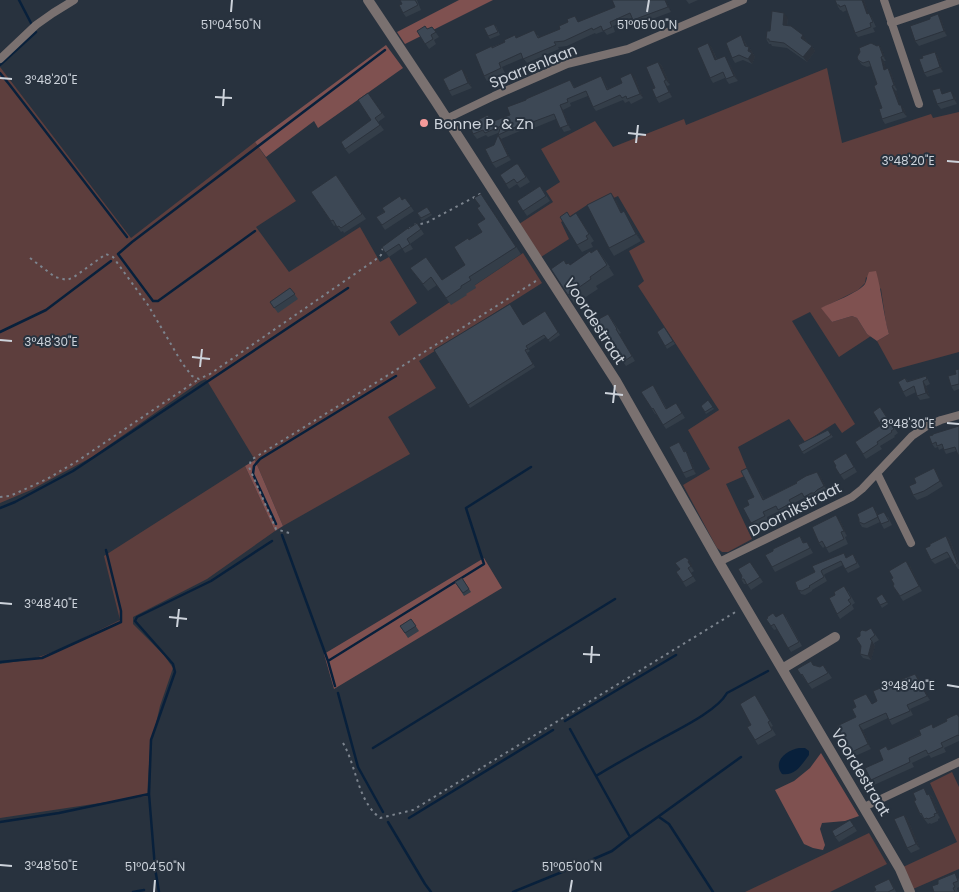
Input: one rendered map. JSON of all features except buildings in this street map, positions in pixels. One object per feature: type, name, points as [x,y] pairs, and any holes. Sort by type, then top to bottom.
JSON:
[{"type":"street","points":[[0,59],[36,25],[74,0]]},
{"type":"street","name":"Voordestraat","points":[[368,0],[616,381],[745,606],[900,869],[910,892]]},
{"type":"street","name":"Sparrenlaan","points":[[446,118],[567,64],[628,49],[743,0]]},
{"type":"street","points":[[884,0],[919,104]]},
{"type":"street","points":[[892,23],[959,0]]},
{"type":"street","name":"Doornikstraat","points":[[720,562],[862,490],[912,436],[927,426],[959,415]]},
{"type":"street","points":[[877,473],[911,543]]},
{"type":"street","points":[[782,669],[835,638]]},
{"type":"street","points":[[864,807],[959,762]]},
{"type":"path","points":[[408,229],[414,225],[426,223],[491,188]]},
{"type":"path","points":[[0,497],[10,496],[47,479],[79,460],[199,378],[210,374],[375,260],[381,255],[384,248]]},
{"type":"path","points":[[30,258],[55,277],[67,280],[106,254],[113,257],[148,305],[182,363],[192,376],[199,378]]},
{"type":"path","points":[[289,533],[276,529],[249,467],[251,460],[547,274]]},
{"type":"path","points":[[343,743],[363,794],[373,812],[380,818],[413,810],[745,606]]},
{"type":"shaded area","points":[[459,0],[493,0],[405,44],[397,32]]},
{"type":"shaded area","points":[[386,45],[403,68],[318,128],[314,121],[266,157],[255,142]]},
{"type":"shaded area","points":[[0,67],[131,238],[255,142],[296,201],[256,227],[289,272],[360,227],[380,262],[389,257],[417,303],[390,322],[399,336],[523,253],[542,283],[419,361],[436,388],[388,417],[410,454],[283,526],[255,460],[206,379],[92,457],[31,490],[0,503]]},
{"type":"shaded area","points":[[827,68],[842,143],[931,114],[933,118],[959,112],[959,352],[893,370],[877,341],[889,334],[881,289],[866,277],[865,283],[858,290],[822,308],[832,322],[852,316],[857,318],[867,334],[871,336],[839,357],[810,312],[792,321],[855,424],[842,433],[835,423],[805,442],[789,419],[738,447],[749,474],[726,484],[752,539],[728,552],[722,552],[717,548],[683,485],[710,469],[688,430],[719,410],[638,286],[644,281],[629,251],[645,242],[618,196],[590,209],[587,205],[561,222],[569,239],[541,257],[519,224],[553,202],[546,191],[560,182],[541,149],[595,121],[613,147],[684,119],[686,125]]},
{"type":"shaded area","points":[[876,271],[889,334],[877,341],[867,334],[857,318],[852,316],[832,322],[821,308],[862,287],[869,272]]},
{"type":"shaded area","points":[[255,460],[283,526],[275,531],[245,466]]},
{"type":"shaded area","points":[[245,466],[275,531],[207,579],[133,617],[133,624],[164,655],[173,668],[160,706],[150,749],[147,796],[0,818],[0,664],[33,659],[61,649],[120,620],[104,556]]},
{"type":"shaded area","points":[[484,558],[502,588],[334,689],[324,654]]},
{"type":"shaded area","points":[[821,753],[859,816],[845,821],[822,823],[820,829],[825,845],[823,850],[804,844],[775,790],[794,781],[810,768]]},
{"type":"shaded area","points":[[952,772],[959,787],[959,869],[913,889],[903,867],[957,842],[930,783]]},
{"type":"shaded area","points":[[869,833],[887,864],[830,892],[745,892]]},
{"type":"water","points":[[805,748],[809,751],[809,755],[795,771],[782,774],[779,765],[782,757],[790,751]]},
{"type":"waterway","points":[[19,0],[32,25]]},
{"type":"waterway","points":[[0,65],[36,32]]},
{"type":"waterway","points":[[255,231],[158,301],[153,301],[118,254],[385,50]]},
{"type":"waterway","points":[[0,73],[127,237]]},
{"type":"waterway","points":[[0,332],[46,310],[111,261]]},
{"type":"waterway","points":[[0,508],[73,471],[348,288]]},
{"type":"waterway","points":[[276,524],[253,474],[254,466],[260,459],[396,376]]},
{"type":"waterway","points":[[328,661],[484,564],[466,508],[531,467]]},
{"type":"waterway","points":[[282,535],[328,661],[335,686]]},
{"type":"waterway","points":[[0,822],[59,813],[149,794],[151,740],[175,672],[173,664],[135,621],[137,617],[211,581],[272,541]]},
{"type":"waterway","points":[[0,662],[42,658],[121,622],[121,611],[106,550]]},
{"type":"waterway","points":[[373,748],[615,599]]},
{"type":"waterway","points":[[565,721],[676,655]]},
{"type":"waterway","points":[[513,892],[612,851],[630,837],[596,776],[697,719],[722,700],[727,693],[768,671]]},
{"type":"waterway","points":[[338,693],[358,767],[383,812]]},
{"type":"waterway","points":[[570,729],[596,776]]},
{"type":"waterway","points":[[409,818],[553,730]]},
{"type":"waterway","points":[[630,837],[741,757]]},
{"type":"waterway","points":[[149,794],[155,868],[159,892]]},
{"type":"waterway","points":[[659,817],[669,824],[713,892]]},
{"type":"waterway","points":[[388,822],[431,892]]},
{"type":"waterway","points":[[133,892],[144,890]]},
{"type":"place","name":"Bonne P. & Zn","points":[[424,123]]}]
